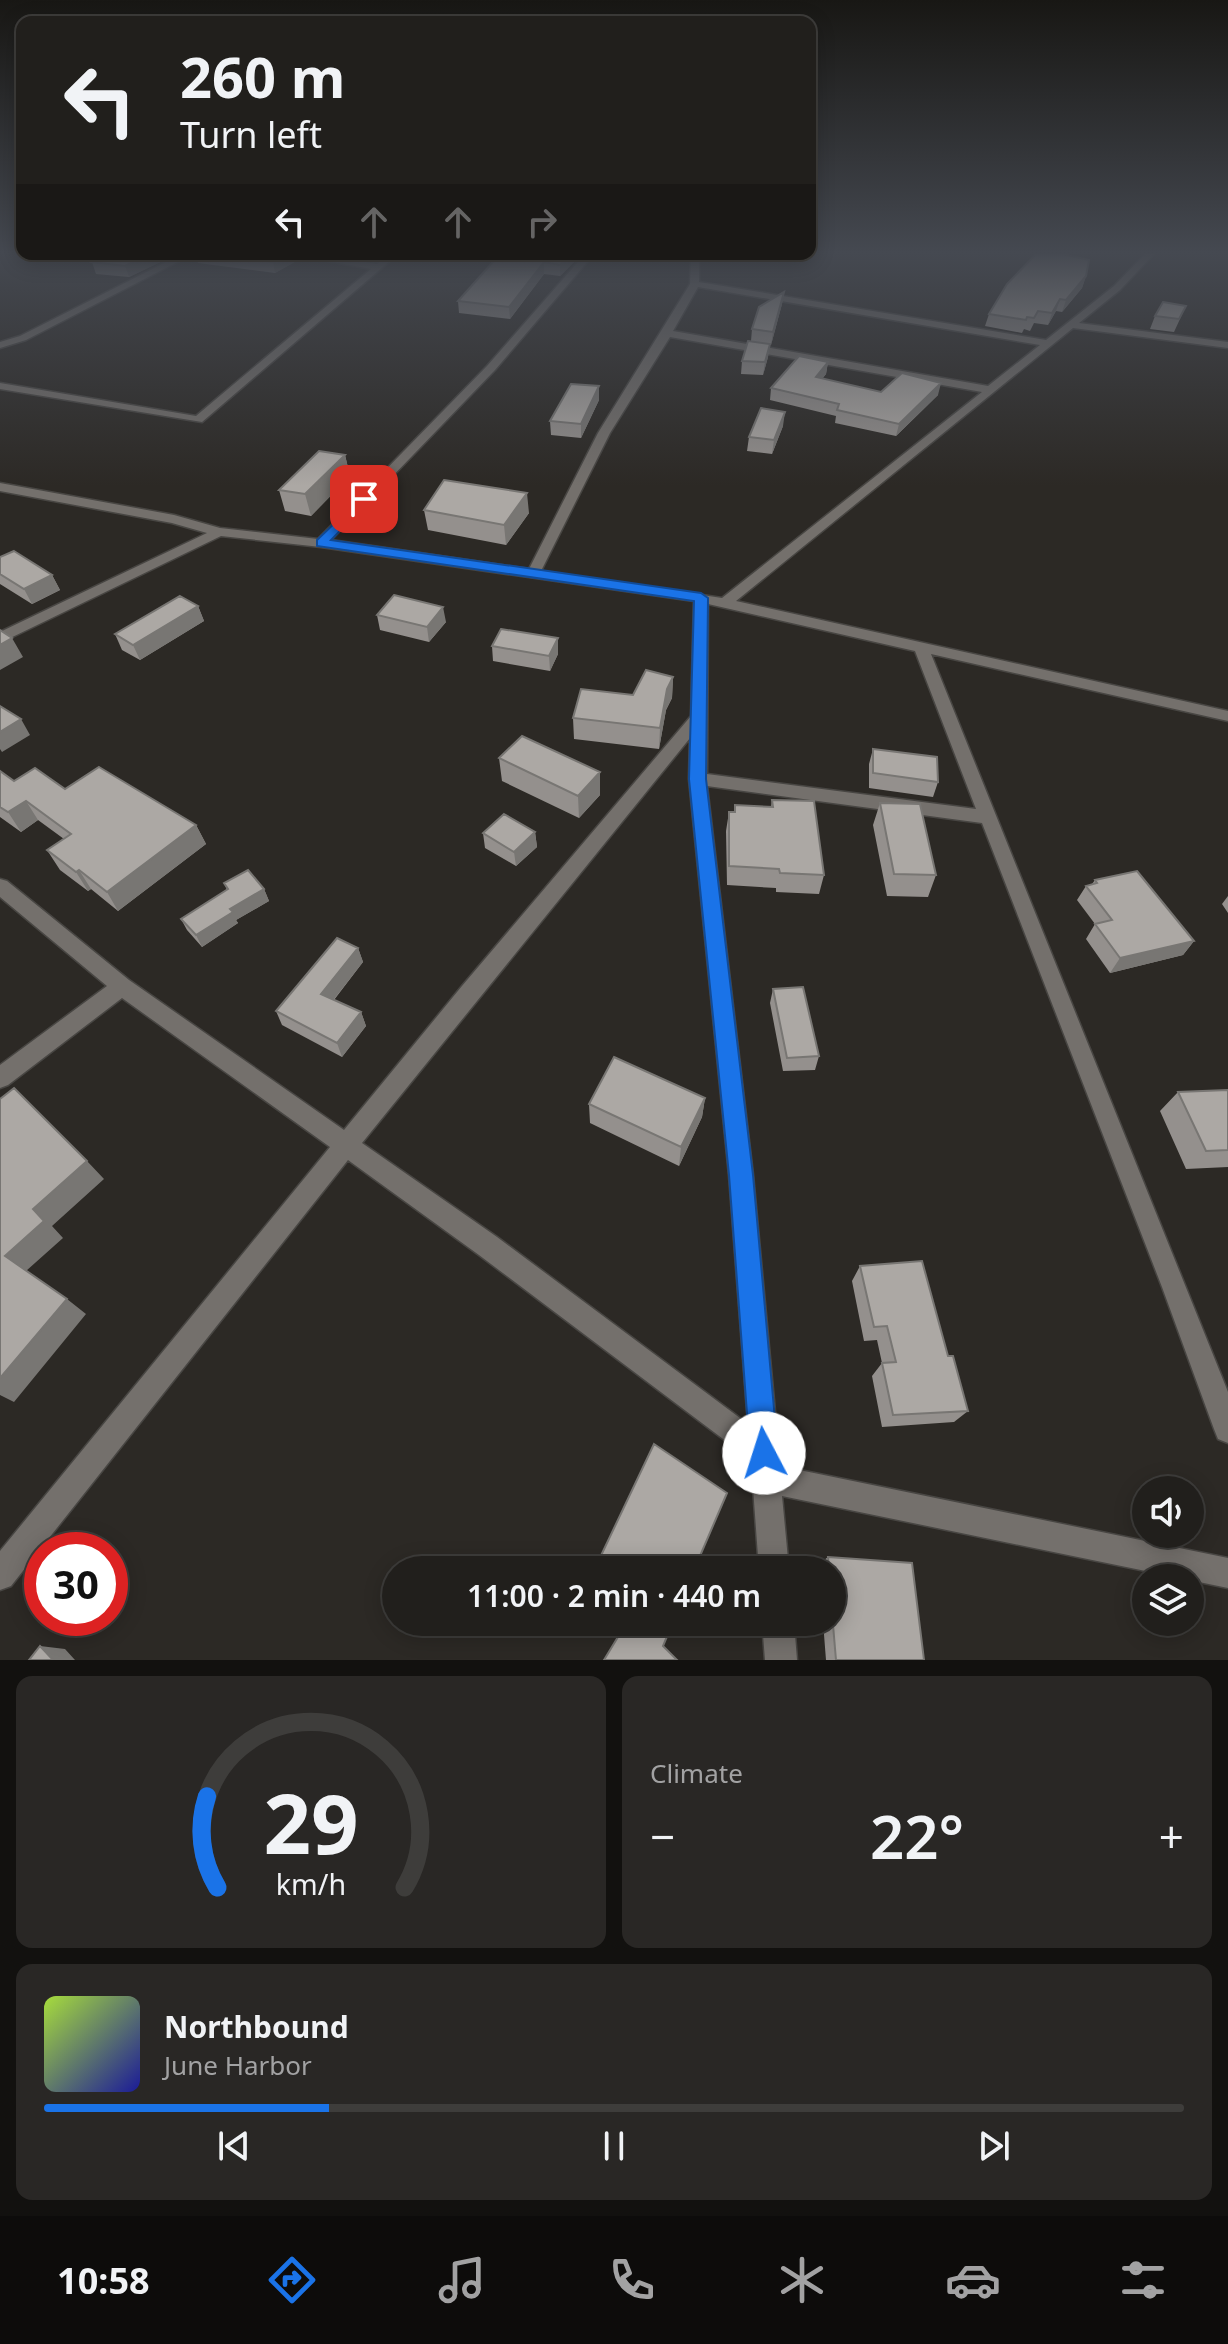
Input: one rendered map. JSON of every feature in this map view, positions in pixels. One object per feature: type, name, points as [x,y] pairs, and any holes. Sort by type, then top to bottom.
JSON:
[{"type":"street","points":[[0,345],[36,331]]},
{"type":"street","points":[[0,386],[198,420],[302,331]]},
{"type":"street","points":[[321,543],[523,331]]},
{"type":"street","points":[[977,331],[1046,343]]},
{"type":"street","points":[[724,604],[1061,331]]},
{"type":"street","points":[[1120,331],[1228,345]]},
{"type":"street","points":[[534,572],[600,440],[666,333],[991,390]]},
{"type":"street","points":[[0,487],[174,519],[219,532],[534,572],[701,598],[1227,714]]},
{"type":"street","points":[[0,638],[219,532]]},
{"type":"street","points":[[701,598],[698,779],[741,1175],[773,1556]]},
{"type":"street","points":[[921,647],[1175,1287],[1228,1429]]},
{"type":"street","points":[[0,1575],[347,1144],[697,719]]},
{"type":"street","points":[[698,779],[988,817]]},
{"type":"street","points":[[0,886],[122,986],[347,1144],[765,1466],[1228,1573]]},
{"type":"street","points":[[0,1078],[122,986]]},
{"type":"street","points":[[779,1636],[781,1660]]},
{"type":"building","points":[[748,341],[770,344],[765,362],[742,361]]},
{"type":"building","points":[[799,356],[828,362],[816,377],[881,392],[902,373],[941,383],[899,424],[837,410],[839,404],[771,388]]},
{"type":"building","points":[[571,384],[599,386],[581,424],[550,421]]},
{"type":"building","points":[[761,408],[785,412],[774,440],[749,437]]},
{"type":"building","points":[[319,451],[345,455],[305,494],[279,490]]},
{"type":"building","points":[[444,480],[527,493],[504,525],[424,510]]},
{"type":"building","points":[[14,551],[52,575],[24,589],[0,574],[0,557]]},
{"type":"building","points":[[394,595],[443,607],[427,627],[377,615]]},
{"type":"building","points":[[180,596],[198,606],[133,645],[115,634]]},
{"type":"building","points":[[501,629],[558,638],[549,656],[492,646]]},
{"type":"building","points":[[0,630],[12,638],[0,645]]},
{"type":"building","points":[[646,670],[673,677],[667,689],[660,728],[573,718],[581,689],[633,695]]},
{"type":"building","points":[[0,706],[21,719],[0,732]]},
{"type":"building","points":[[522,736],[600,772],[578,796],[499,758]]},
{"type":"building","points":[[873,749],[937,757],[938,782],[873,773]]},
{"type":"building","points":[[99,767],[196,825],[107,892],[47,850],[71,834],[26,801],[8,812],[0,807],[0,771],[14,781],[35,768],[65,789]]},
{"type":"building","points":[[772,800],[814,801],[824,875],[729,866],[729,812],[735,812],[735,805],[773,807]]},
{"type":"building","points":[[880,803],[920,804],[936,875],[894,874]]},
{"type":"building","points":[[504,814],[535,832],[514,852],[483,833]]},
{"type":"building","points":[[248,870],[264,889],[230,909],[233,912],[196,935],[181,919],[228,889],[224,883]]},
{"type":"building","points":[[1137,871],[1194,941],[1120,958],[1095,924],[1112,920],[1086,886],[1097,883],[1095,880]]},
{"type":"building","points":[[337,938],[358,948],[321,994],[361,1012],[337,1043],[276,1011]]},
{"type":"building","points":[[803,987],[819,1056],[787,1058],[773,989]]},
{"type":"building","points":[[614,1057],[705,1098],[681,1147],[589,1104]]},
{"type":"building","points":[[14,1088],[87,1161],[33,1209],[44,1221],[5,1256],[67,1299],[0,1378],[0,1099]]},
{"type":"building","points":[[1228,1090],[1228,1150],[1206,1151],[1178,1092]]},
{"type":"building","points":[[922,1261],[948,1356],[953,1356],[968,1411],[893,1415],[882,1363],[896,1362],[887,1326],[874,1327],[860,1266]]},
{"type":"building","points":[[654,1444],[727,1493],[700,1556],[601,1556]]},
{"type":"building","points":[[846,1558],[912,1563],[924,1660],[836,1660],[834,1636],[846,1636]]},
{"type":"building","points":[[619,1636],[667,1636],[663,1646],[677,1660],[604,1660]]},
{"type":"building","points":[[40,1646],[53,1660],[29,1660]]},
{"type":"route","points":[[364,499],[321,543],[701,598],[698,779],[741,1175],[764,1453]]}]
